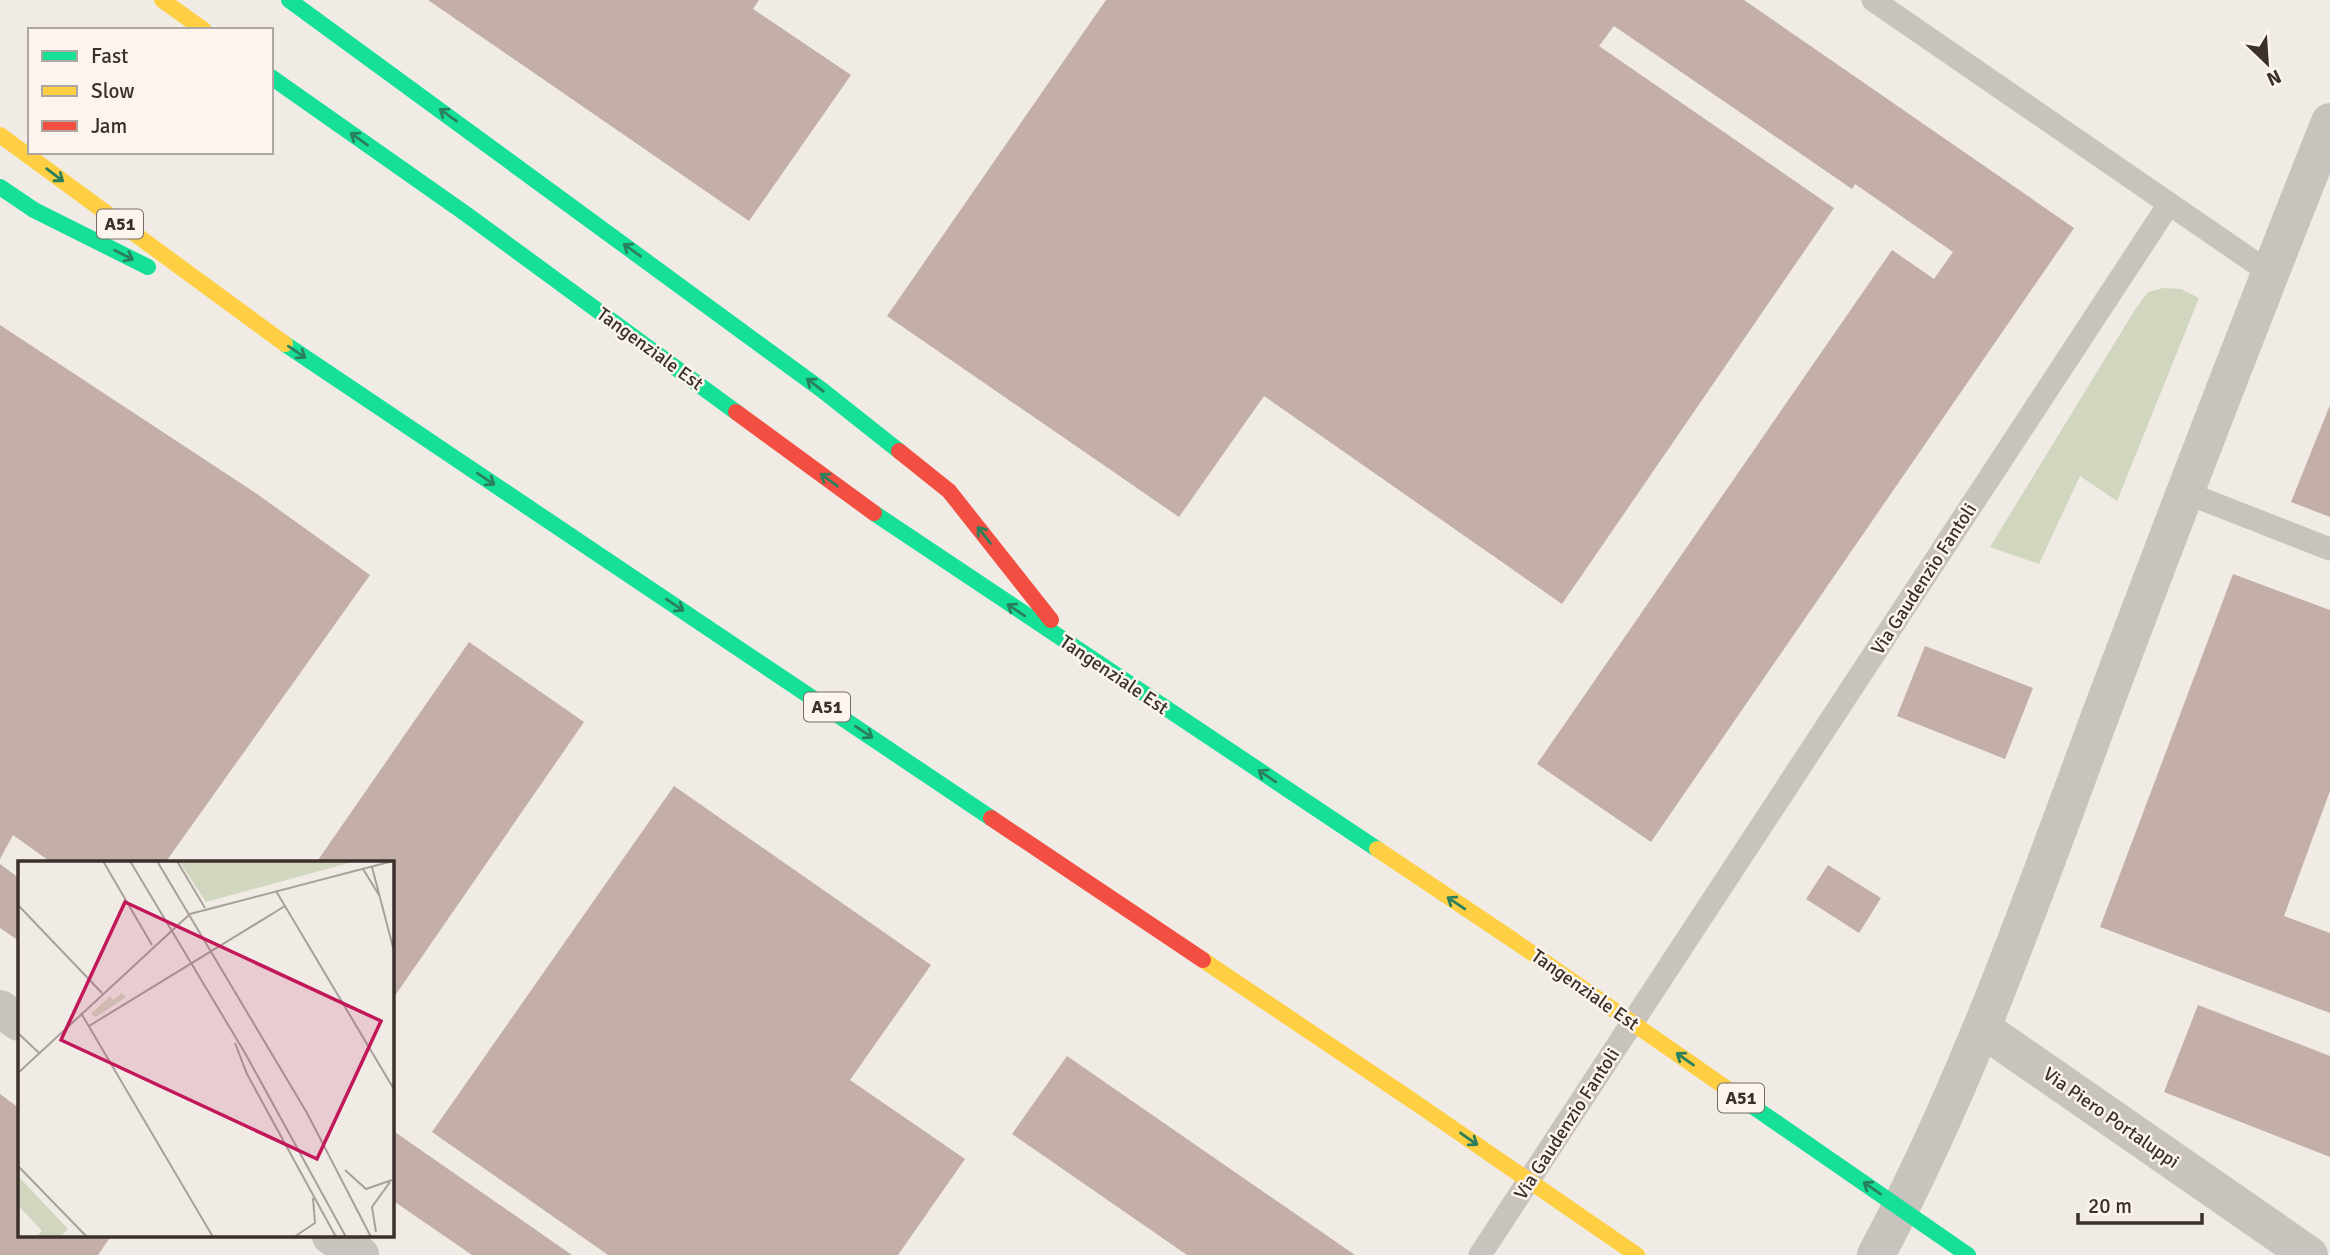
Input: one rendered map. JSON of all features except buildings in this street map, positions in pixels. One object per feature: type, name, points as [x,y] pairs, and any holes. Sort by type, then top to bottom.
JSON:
[{"type":"highway","points":[[162,0],[201,28]]},
{"type":"highway","points":[[289,0],[822,390],[948,491],[1072,646]]},
{"type":"highway","name":"Tangenziale Est","points":[[273,78],[466,214],[912,540],[1513,940],[1968,1255]]},
{"type":"highway","name":"A51","points":[[0,135],[241,314],[1413,1101],[1637,1255]]},
{"type":"highway","points":[[0,187],[34,210],[241,314]]},
{"type":"street","points":[[1876,1255],[1921,1170],[1983,1030],[2184,492],[2330,122]]},
{"type":"street","points":[[0,1009],[18,1021]]},
{"type":"street","name":"Via Piero Portaluppi","points":[[1983,1030],[2309,1255]]},
{"type":"street","points":[[334,1238],[359,1255]]},
{"type":"lane","points":[[1873,0],[2270,273]]},
{"type":"lane","name":"Via Gaudenzio Fantoli","points":[[1480,1255],[2169,204]]},
{"type":"lane","points":[[2184,492],[2330,549]]},
{"type":"green space","points":[[2163,288],[2181,289],[2199,298],[2117,501],[2080,476],[2039,564],[1990,547],[2136,308],[2148,292]]},
{"type":"traffic: fast","points":[[289,0],[822,390],[899,451]]},
{"type":"traffic: fast","points":[[273,78],[466,214],[736,412]]},
{"type":"traffic: fast","points":[[0,187],[34,210],[148,267]]},
{"type":"traffic: fast","points":[[285,344],[991,818]]},
{"type":"traffic: fast","points":[[874,513],[1377,849]]},
{"type":"traffic: fast","points":[[1732,1092],[1968,1255]]},
{"type":"traffic: slow","points":[[162,0],[201,28]]},
{"type":"traffic: slow","points":[[0,135],[285,344]]},
{"type":"traffic: slow","points":[[1377,849],[1513,940]]},
{"type":"traffic: slow","points":[[1513,940],[1732,1092]]},
{"type":"traffic: slow","points":[[1203,960],[1413,1101]]},
{"type":"traffic: slow","points":[[1413,1101],[1637,1255]]},
{"type":"traffic: jam","points":[[736,412],[874,513]]},
{"type":"traffic: jam","points":[[899,451],[949,491],[1051,620]]},
{"type":"traffic: jam","points":[[991,818],[1203,960]]}]
